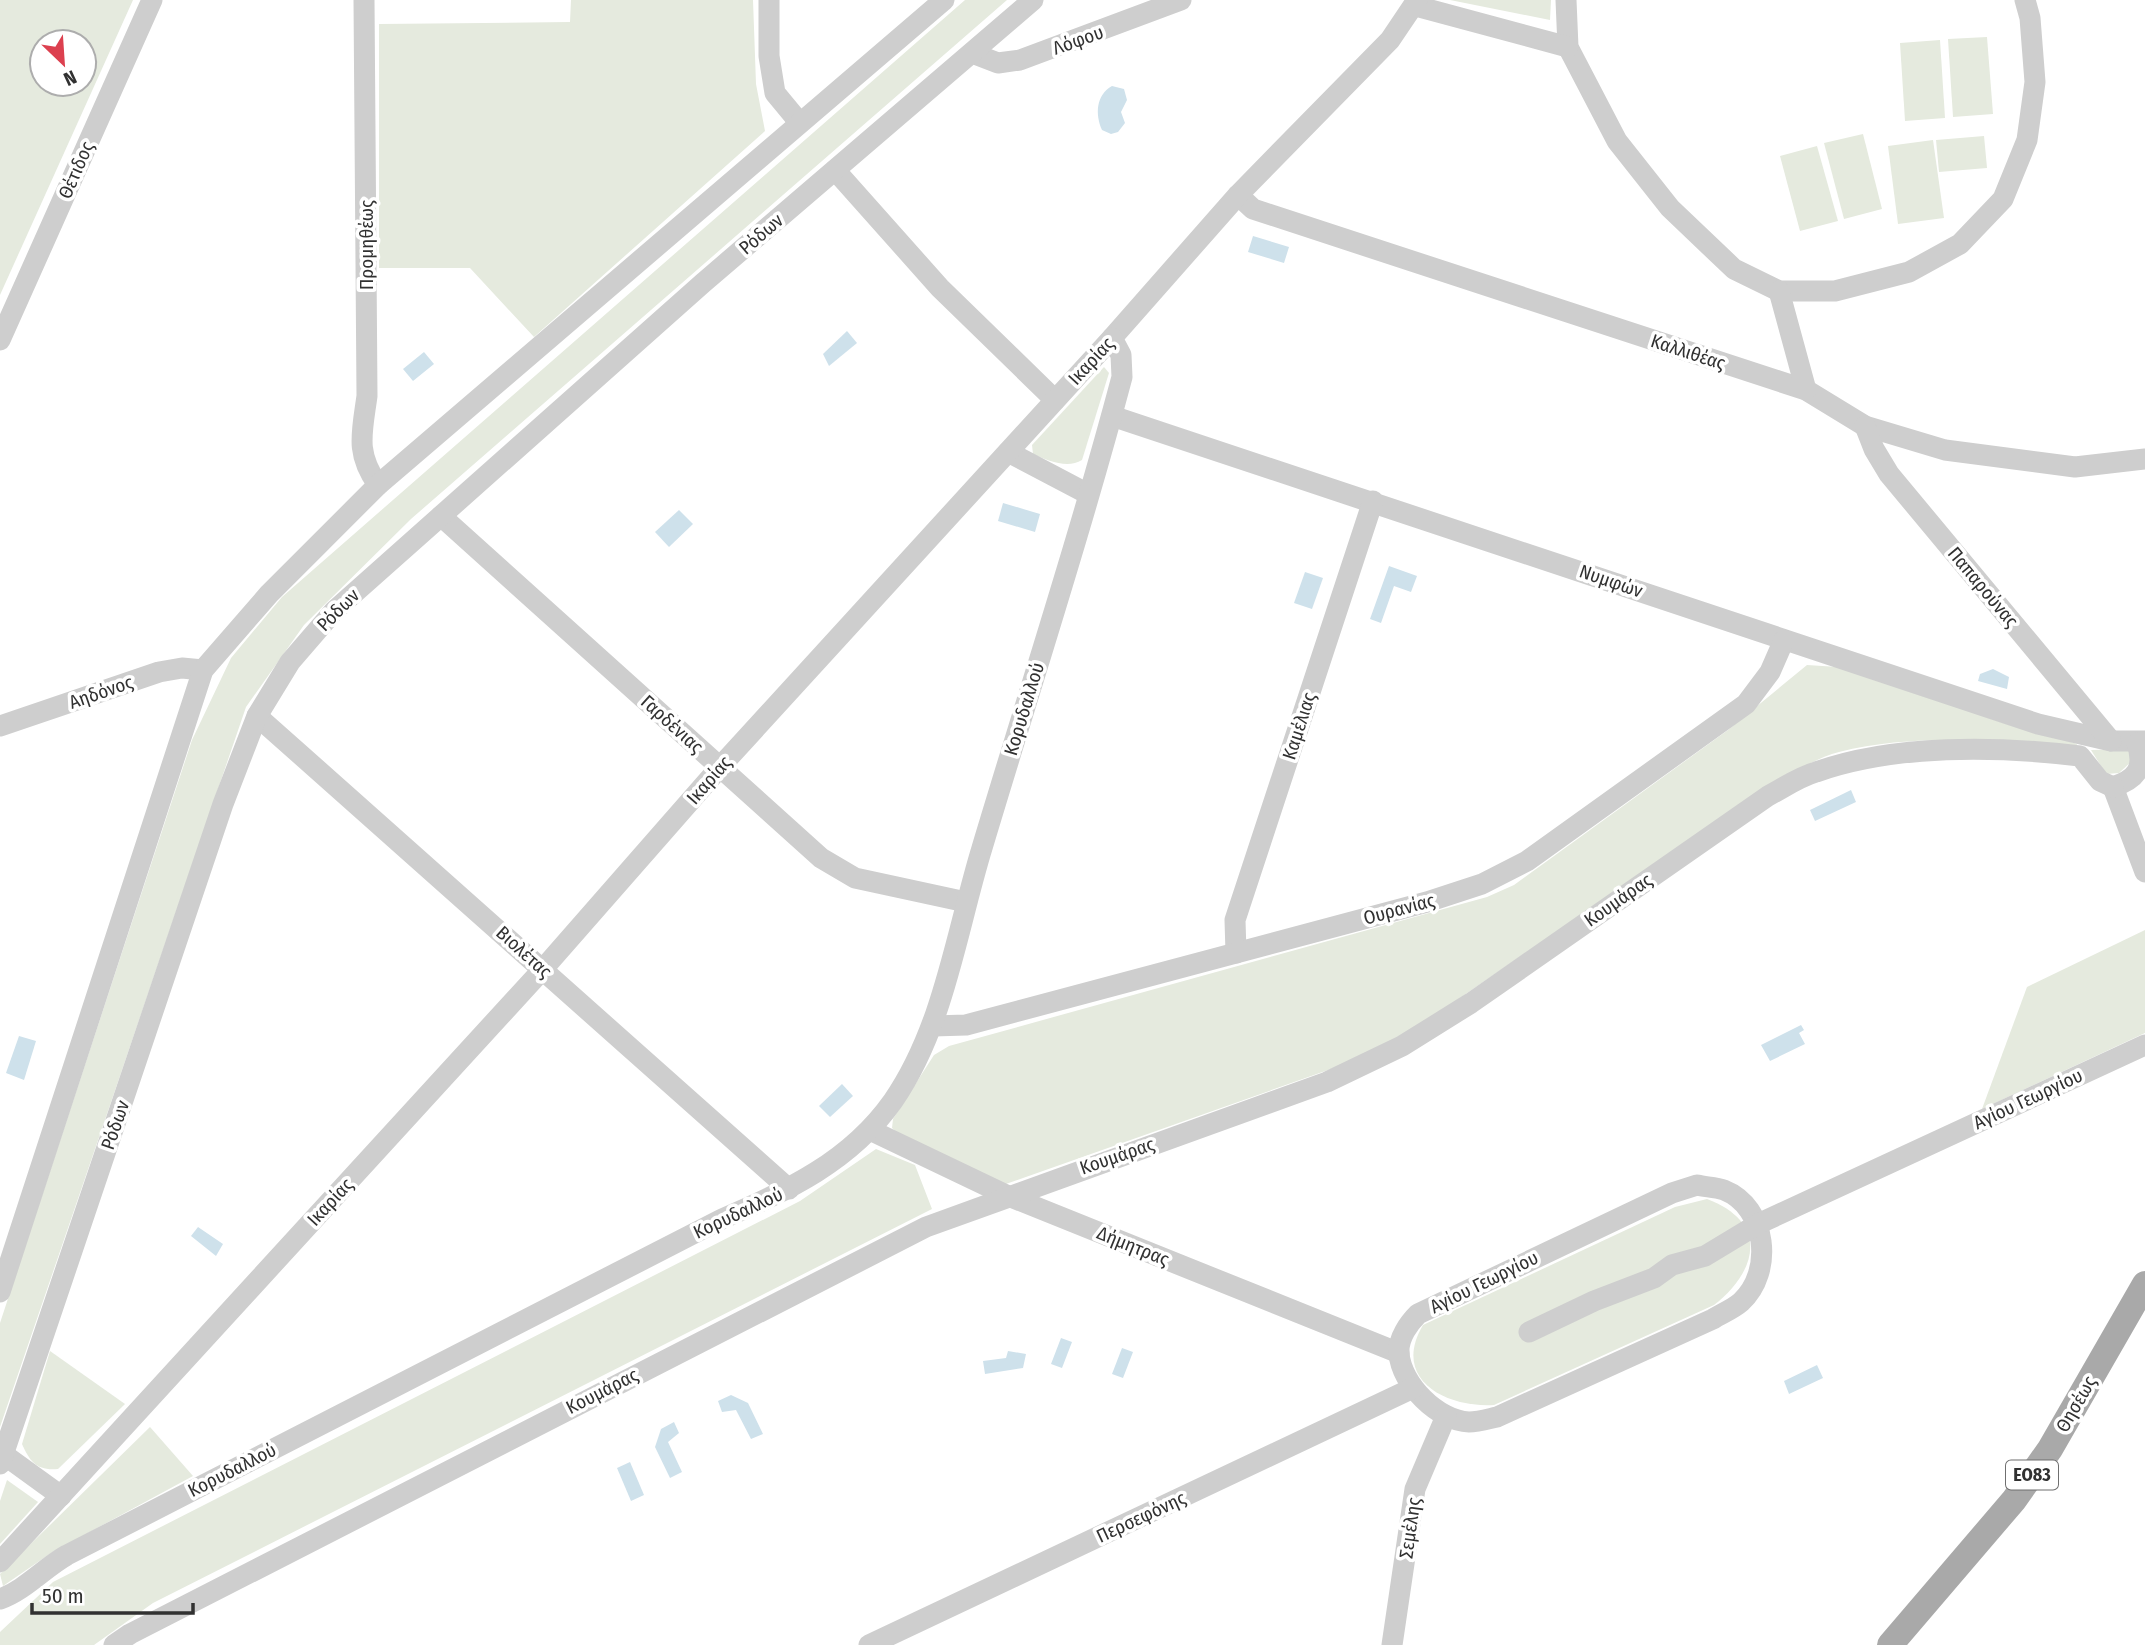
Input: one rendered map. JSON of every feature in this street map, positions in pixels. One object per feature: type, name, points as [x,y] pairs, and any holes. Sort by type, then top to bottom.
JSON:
[{"type":"main road","name":"Θησέως","points":[[1890,1645],[2014,1500],[2043,1459],[2145,1284]]},
{"type":"street","name":"Θέτιδος","points":[[0,340],[152,0]]},
{"type":"street","name":"Προμηθέως","points":[[364,0],[367,396],[360,449],[366,468],[378,485]]},
{"type":"street","points":[[769,0],[769,56],[775,93],[799,122]]},
{"type":"street","points":[[0,1292],[203,670],[269,594],[378,485],[944,0]]},
{"type":"street","name":"Ρόδων","points":[[2,1459],[223,804],[257,716],[290,662],[334,611],[440,516],[1033,0]]},
{"type":"street","name":"Λόφου","points":[[972,53],[998,64],[1020,61],[1181,0]]},
{"type":"street","points":[[1566,0],[1568,47],[1617,141],[1670,208],[1734,269],[1779,291],[1835,291],[1909,272],[1960,244],[2003,199],[2026,140],[2035,82],[2030,18],[2025,0]]},
{"type":"street","points":[[1416,3],[1568,47]]},
{"type":"street","name":"Ικαρίας","points":[[0,1562],[544,970],[720,767],[1112,338],[1238,195],[1390,40],[1416,3]]},
{"type":"street","points":[[835,170],[940,288],[1055,400]]},
{"type":"street","name":"Καλλιθέας","points":[[1238,195],[1254,209],[1806,390],[1865,426],[1945,450],[2075,467],[2145,459]]},
{"type":"street","points":[[1779,291],[1806,390]]},
{"type":"street","name":"Κορυδαλλού","points":[[0,1599],[13,1594],[45,1567],[67,1555],[722,1219],[789,1189],[836,1161],[870,1130],[910,1073],[933,1026],[966,902],[1112,416],[1122,377],[1121,355],[1112,338]]},
{"type":"street","name":"Νυμφών","points":[[1112,416],[2038,724],[2111,741],[2141,742]]},
{"type":"street","name":"Παπαρούνας","points":[[1865,426],[1874,449],[1889,474],[2111,741]]},
{"type":"street","points":[[1008,452],[1088,494]]},
{"type":"street","name":"Καμέλιας","points":[[1236,953],[1236,920],[1373,501]]},
{"type":"street","name":"Γαρδένιας","points":[[440,516],[821,858],[855,878],[966,902]]},
{"type":"street","name":"Ουρανίας","points":[[933,1026],[966,1025],[1427,902],[1482,884],[1527,861],[1746,704],[1770,672],[1784,640]]},
{"type":"street","name":"Αηδόνος","points":[[0,726],[159,672],[182,668],[203,670]]},
{"type":"street","name":"Βιολέτας","points":[[257,716],[789,1189]]},
{"type":"street","points":[[2141,742],[2143,762],[2138,774],[2132,781],[2113,788],[2145,872]]},
{"type":"street","name":"Κουμάρας","points":[[114,1645],[130,1634],[866,1255],[926,1227],[1006,1195],[1327,1082],[1402,1046],[1471,1003],[1768,796],[1813,773],[1852,760],[1891,754],[2015,749],[2080,756],[2100,781],[2113,788]]},
{"type":"street","name":"Αγίου Γεωργίου","points":[[1399,1353],[1405,1332],[1418,1314],[1672,1193],[1697,1185],[1725,1190],[1758,1224],[2145,1045]]},
{"type":"street","name":"Δήμητρας","points":[[870,1130],[1006,1195],[1399,1353]]},
{"type":"street","points":[[1399,1353],[1413,1388],[1426,1404],[1446,1416],[1468,1422],[1497,1417],[1713,1319],[1741,1301],[1755,1282],[1762,1256],[1758,1224],[1705,1256],[1672,1265],[1654,1278],[1594,1301],[1529,1332]]},
{"type":"street","name":"Περσεφόνης","points":[[869,1645],[1413,1388]]},
{"type":"street","name":"Σεμέλης","points":[[1392,1645],[1415,1489],[1446,1416]]},
{"type":"street","points":[[2,1459],[61,1496]]},
{"type":"shaded area","points":[[0,0],[133,0],[98,78],[98,28],[28,28],[28,98],[89,98],[0,295]]},
{"type":"shaded area","points":[[571,0],[753,0],[756,84],[765,131],[534,337],[470,268],[379,268],[379,24],[570,22]]},
{"type":"shaded area","points":[[965,0],[1007,0],[411,519],[304,625],[246,707],[0,1427],[0,1323],[192,740],[231,658],[282,597]]},
{"type":"shaded area","points":[[1450,0],[1551,0],[1550,20]]},
{"type":"shaded area","points":[[1987,37],[1993,114],[1953,117],[1948,39]]},
{"type":"shaded area","points":[[1940,40],[1945,118],[1905,121],[1900,43]]},
{"type":"shaded area","points":[[1863,134],[1882,209],[1844,219],[1824,143]]},
{"type":"shaded area","points":[[1984,136],[1987,168],[1939,172],[1936,140]]},
{"type":"shaded area","points":[[1933,140],[1944,218],[1898,224],[1888,146]]},
{"type":"shaded area","points":[[1817,146],[1838,221],[1800,231],[1780,156]]},
{"type":"shaded area","points":[[1104,367],[1109,373],[1082,460],[1064,464],[1033,454],[1032,445]]},
{"type":"shaded area","points":[[1807,665],[1838,667],[2077,744],[2076,747],[1927,740],[1868,746],[1822,758],[1802,767],[1740,806],[1402,1038],[1365,1057],[1003,1185],[898,1134],[892,1128],[893,1119],[934,1055],[949,1046],[1487,897],[1514,885],[1728,730]]},
{"type":"shaded area","points":[[2135,749],[2134,759],[2119,773],[2106,774],[2091,750]]},
{"type":"shaded area","points":[[2145,930],[2145,1033],[1982,1109],[2027,987]]},
{"type":"shaded area","points":[[876,1149],[915,1165],[932,1209],[153,1603],[94,1645],[0,1645],[0,1632],[53,1582],[800,1201]]},
{"type":"shaded area","points":[[1707,1199],[1727,1209],[1740,1220],[1748,1233],[1750,1247],[1748,1262],[1740,1277],[1714,1305],[1494,1405],[1476,1405],[1442,1395],[1418,1375],[1414,1361],[1415,1344],[1423,1325],[1675,1207]]},
{"type":"shaded area","points":[[50,1351],[125,1404],[58,1469],[39,1467],[28,1456],[22,1444]]},
{"type":"shaded area","points":[[150,1427],[193,1476],[51,1553],[3,1586],[0,1574]]},
{"type":"shaded area","points":[[7,1480],[38,1502],[0,1544],[0,1501]]},
{"type":"water","points":[[1112,86],[1124,89],[1127,100],[1121,112],[1125,123],[1118,132],[1111,134],[1102,130],[1098,105],[1103,94]]},
{"type":"water","points":[[1253,236],[1289,247],[1284,263],[1248,252]]},
{"type":"water","points":[[847,331],[857,343],[829,366],[823,354]]},
{"type":"water","points":[[424,352],[434,364],[413,381],[403,369]]},
{"type":"water","points":[[1003,503],[1040,514],[1035,532],[998,521]]},
{"type":"water","points":[[679,510],[693,524],[669,547],[655,532]]},
{"type":"water","points":[[1389,566],[1417,576],[1411,592],[1394,586],[1381,623],[1370,619]]},
{"type":"water","points":[[1305,572],[1323,578],[1312,609],[1294,603]]},
{"type":"water","points":[[1993,669],[2009,677],[2007,689],[1978,681],[1980,674]]},
{"type":"water","points":[[1851,790],[1856,802],[1815,821],[1810,810]]},
{"type":"water","points":[[1801,1025],[1804,1030],[1799,1033],[1805,1044],[1770,1061],[1761,1045]]},
{"type":"water","points":[[19,1036],[36,1041],[24,1080],[6,1073]]},
{"type":"water","points":[[842,1084],[853,1096],[830,1117],[819,1106]]},
{"type":"water","points":[[198,1227],[223,1244],[216,1256],[191,1236]]},
{"type":"water","points":[[1061,1338],[1072,1342],[1062,1368],[1051,1364]]},
{"type":"water","points":[[1122,1348],[1133,1352],[1123,1378],[1112,1374]]},
{"type":"water","points":[[1008,1351],[1026,1354],[1023,1368],[985,1374],[983,1361],[1006,1358]]},
{"type":"water","points":[[1817,1365],[1823,1378],[1789,1394],[1784,1381]]},
{"type":"water","points":[[731,1395],[748,1403],[763,1434],[751,1439],[736,1410],[722,1412],[718,1401]]},
{"type":"water","points":[[674,1422],[679,1433],[668,1442],[682,1472],[670,1478],[655,1447],[661,1429]]},
{"type":"water","points":[[630,1462],[644,1495],[631,1501],[617,1468]]}]
